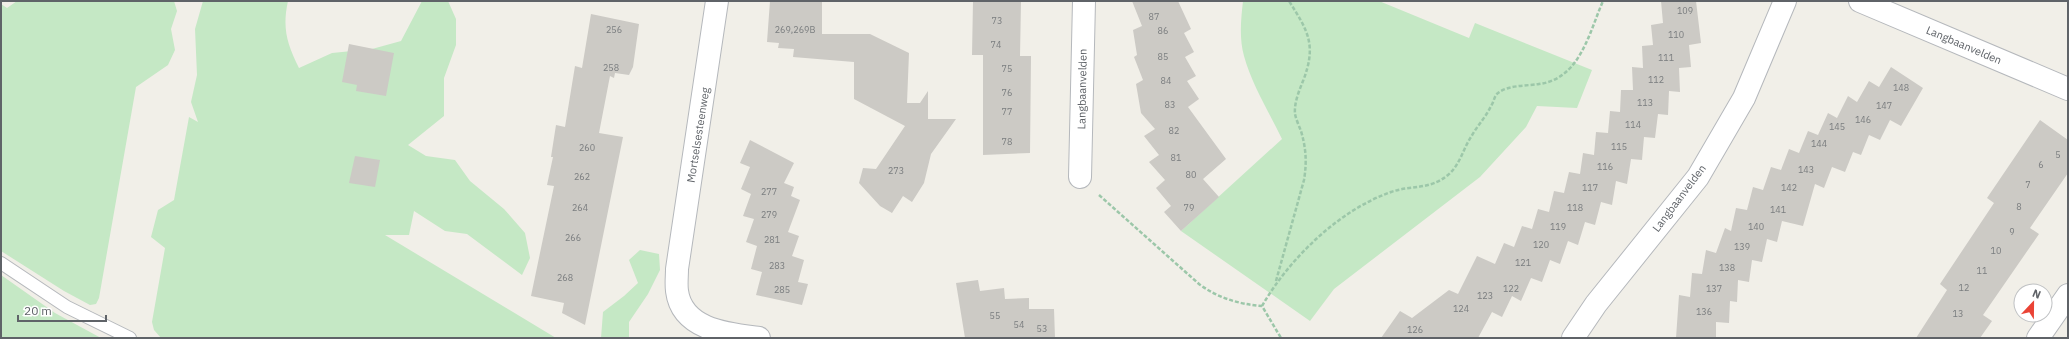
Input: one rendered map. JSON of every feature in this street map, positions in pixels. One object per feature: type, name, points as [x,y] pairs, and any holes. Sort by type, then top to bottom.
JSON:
[{"type":"street","name":"Mortselsesteenweg","points":[[717,1],[678,269],[677,292],[683,309],[697,323],[715,331],[759,338]]},
{"type":"street","name":"Langbaanvelden","points":[[1080,177],[1084,1]]},
{"type":"street","name":"Langbaanvelden","points":[[1573,338],[1596,304],[1698,177],[1744,98],[1785,1]]},
{"type":"street","name":"Langbaanvelden","points":[[1860,1],[2068,89]]},
{"type":"street","points":[[2038,338],[2068,295]]},
{"type":"lane","points":[[1,263],[67,307],[130,338]]},
{"type":"path","points":[[1276,282],[1304,180],[1307,163],[1303,138],[1295,114],[1299,89],[1310,58],[1310,42],[1306,28],[1289,1]]},
{"type":"path","points":[[1262,306],[1276,282],[1336,220],[1362,203],[1393,191],[1434,184],[1456,168],[1462,153],[1491,106],[1496,94],[1506,89],[1552,83],[1573,65],[1582,52],[1604,1]]},
{"type":"path","points":[[1080,177],[1199,284],[1214,295],[1232,302],[1262,306]]},
{"type":"path","points":[[1262,306],[1281,338]]},
{"type":"green space","points":[[17,1],[174,1],[177,11],[171,29],[175,50],[168,65],[136,87],[99,298],[96,304],[90,305],[64,291],[1,251],[1,4],[7,8]]},
{"type":"green space","points":[[203,1],[288,1],[286,11],[287,36],[291,51],[299,68],[332,53],[372,49],[401,41],[422,1],[448,1],[456,19],[456,45],[444,78],[444,116],[408,145],[426,156],[455,160],[470,181],[504,209],[525,233],[530,258],[522,275],[467,234],[445,231],[414,211],[409,235],[385,235],[556,338],[161,338],[154,330],[152,322],[165,248],[151,237],[158,210],[174,200],[189,117],[198,122],[191,102],[197,75],[195,29]]},
{"type":"green space","points":[[1243,1],[1379,1],[1469,38],[1475,23],[1592,70],[1577,108],[1537,106],[1526,127],[1480,177],[1334,289],[1310,321],[1181,231],[1282,139],[1247,67],[1242,49],[1241,35]]},
{"type":"green space","points":[[640,250],[659,254],[660,270],[648,294],[629,322],[629,338],[601,338],[603,312],[638,283],[629,260]]},
{"type":"green space","points":[[1,275],[55,313],[101,338],[1,338]]},
{"type":"building","points":[[770,1],[822,1],[822,34],[870,34],[909,53],[907,103],[920,103],[928,91],[928,119],[956,119],[931,154],[924,183],[912,202],[903,196],[892,213],[880,206],[859,183],[863,168],[876,169],[905,126],[854,99],[854,62],[793,57],[794,49],[778,48],[779,43],[767,42]]},
{"type":"building","points":[[973,1],[1021,1],[1020,56],[1031,56],[1030,153],[983,155],[983,55],[972,55]]},
{"type":"building","points":[[1132,1],[1178,1],[1191,29],[1184,33],[1194,52],[1185,57],[1196,76],[1187,81],[1199,99],[1188,107],[1226,159],[1203,179],[1219,197],[1181,231],[1164,212],[1171,206],[1156,188],[1165,180],[1149,162],[1159,155],[1144,136],[1155,129],[1141,113],[1136,84],[1143,80],[1134,57],[1137,55],[1133,30],[1142,26]]},
{"type":"building","points":[[1661,1],[1696,1],[1701,43],[1689,45],[1691,67],[1679,68],[1680,92],[1669,91],[1668,115],[1658,114],[1655,138],[1644,137],[1642,160],[1631,159],[1627,184],[1616,181],[1612,205],[1601,202],[1595,225],[1585,222],[1578,245],[1568,241],[1560,264],[1550,260],[1542,282],[1531,278],[1521,301],[1512,296],[1502,317],[1492,312],[1478,338],[1381,338],[1400,311],[1412,318],[1449,290],[1458,294],[1477,256],[1495,264],[1504,243],[1514,247],[1522,226],[1532,229],[1538,209],[1549,212],[1554,191],[1564,193],[1569,172],[1580,174],[1583,153],[1594,155],[1596,132],[1608,133],[1610,111],[1620,112],[1621,90],[1633,90],[1632,67],[1643,68],[1642,46],[1653,45],[1651,25],[1663,23]]},
{"type":"building","points":[[591,14],[639,24],[633,67],[629,75],[615,73],[614,78],[610,76],[599,133],[623,137],[585,325],[562,313],[564,303],[531,296],[554,186],[547,185],[553,157],[551,157],[556,125],[565,127],[575,66],[582,68]]},
{"type":"building","points":[[349,44],[394,53],[386,96],[356,91],[357,85],[342,82]]},
{"type":"building","points":[[1891,67],[1923,88],[1901,126],[1890,120],[1880,140],[1869,135],[1861,155],[1853,152],[1845,172],[1832,167],[1824,188],[1815,184],[1803,226],[1782,221],[1777,242],[1767,239],[1762,262],[1752,260],[1749,282],[1738,280],[1737,302],[1730,301],[1729,323],[1716,322],[1716,338],[1676,338],[1679,295],[1690,297],[1692,273],[1702,274],[1706,250],[1716,253],[1725,228],[1731,231],[1736,208],[1747,210],[1753,187],[1763,190],[1771,167],[1781,170],[1789,149],[1799,153],[1808,131],[1818,135],[1828,113],[1837,118],[1848,96],[1857,102],[1869,81],[1879,87]]},
{"type":"building","points":[[2040,120],[2068,140],[2068,173],[2030,228],[2039,234],[1983,315],[1992,321],[1980,338],[1916,338],[1947,290],[1940,284],[1994,203],[1987,198]]},
{"type":"building","points":[[750,140],[794,163],[784,183],[794,187],[791,196],[800,200],[788,232],[799,236],[792,256],[804,260],[798,282],[808,284],[802,305],[756,295],[762,272],[751,269],[757,246],[746,242],[754,219],[743,216],[751,194],[741,189],[750,167],[740,163]]},
{"type":"building","points":[[355,156],[380,160],[375,187],[349,183]]},
{"type":"building","points":[[978,280],[980,291],[1004,288],[1005,299],[1029,298],[1029,309],[1054,309],[1055,338],[965,338],[956,283]]}]
